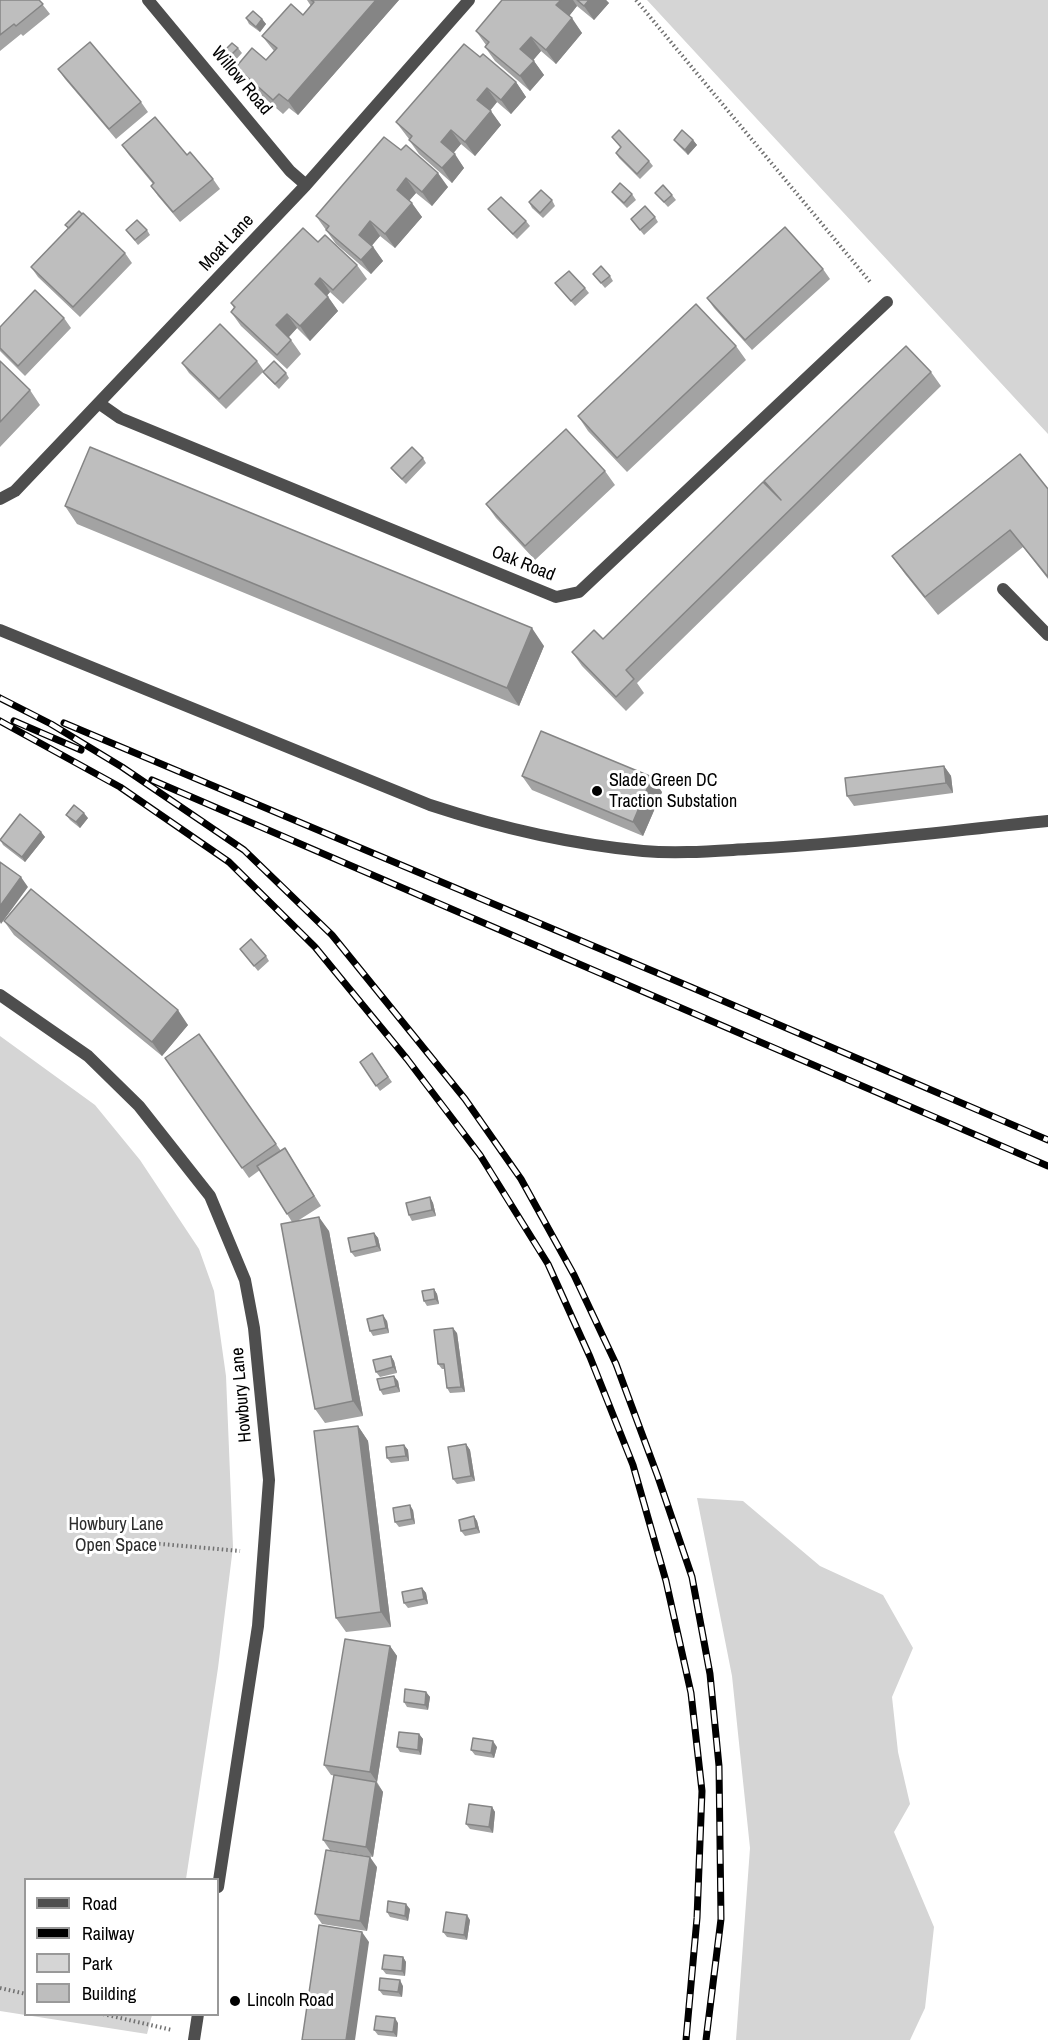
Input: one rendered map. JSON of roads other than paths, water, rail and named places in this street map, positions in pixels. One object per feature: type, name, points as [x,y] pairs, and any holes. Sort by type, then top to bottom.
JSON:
[{"type":"street","name":"Willow Road","points":[[148,0],[290,171],[306,185]]},
{"type":"street","name":"Moat Lane","points":[[0,499],[15,491],[100,404],[306,185],[469,0]]},
{"type":"street","name":"Oak Road","points":[[100,404],[120,418],[556,597],[579,592],[887,302]]},
{"type":"street","points":[[1003,589],[1048,635]]},
{"type":"street","points":[[0,630],[430,805],[495,826],[543,838],[645,851],[688,852],[839,843],[1048,821]]},
{"type":"street","name":"Howbury Lane","points":[[0,995],[88,1056],[139,1106],[210,1196],[244,1280],[254,1328],[268,1480],[258,1626],[219,1880]]},
{"type":"street","points":[[194,2036],[198,2016]]},
{"type":"railway","points":[[0,698],[51,724],[122,767],[244,850],[332,935],[465,1099],[521,1179],[574,1275],[616,1364],[658,1477],[692,1577],[710,1674],[719,1766],[721,1919],[706,2040]]},
{"type":"railway","points":[[0,721],[120,787],[229,862],[315,947],[407,1059],[480,1155],[548,1264],[590,1357],[633,1465],[666,1581],[691,1693],[702,1791],[697,1918],[686,2040]]},
{"type":"railway","points":[[14,721],[81,750]]},
{"type":"railway","points":[[64,723],[1048,1140]]},
{"type":"railway","points":[[152,780],[1048,1166]]},
{"type":"place","name":"Slade Green DC Traction Substation","points":[[597,791]]},
{"type":"place","name":"Lincoln Road","points":[[235,2001]]},
{"type":"park label","name":"Howbury Lane Open Space","points":[[116,1535]]}]
